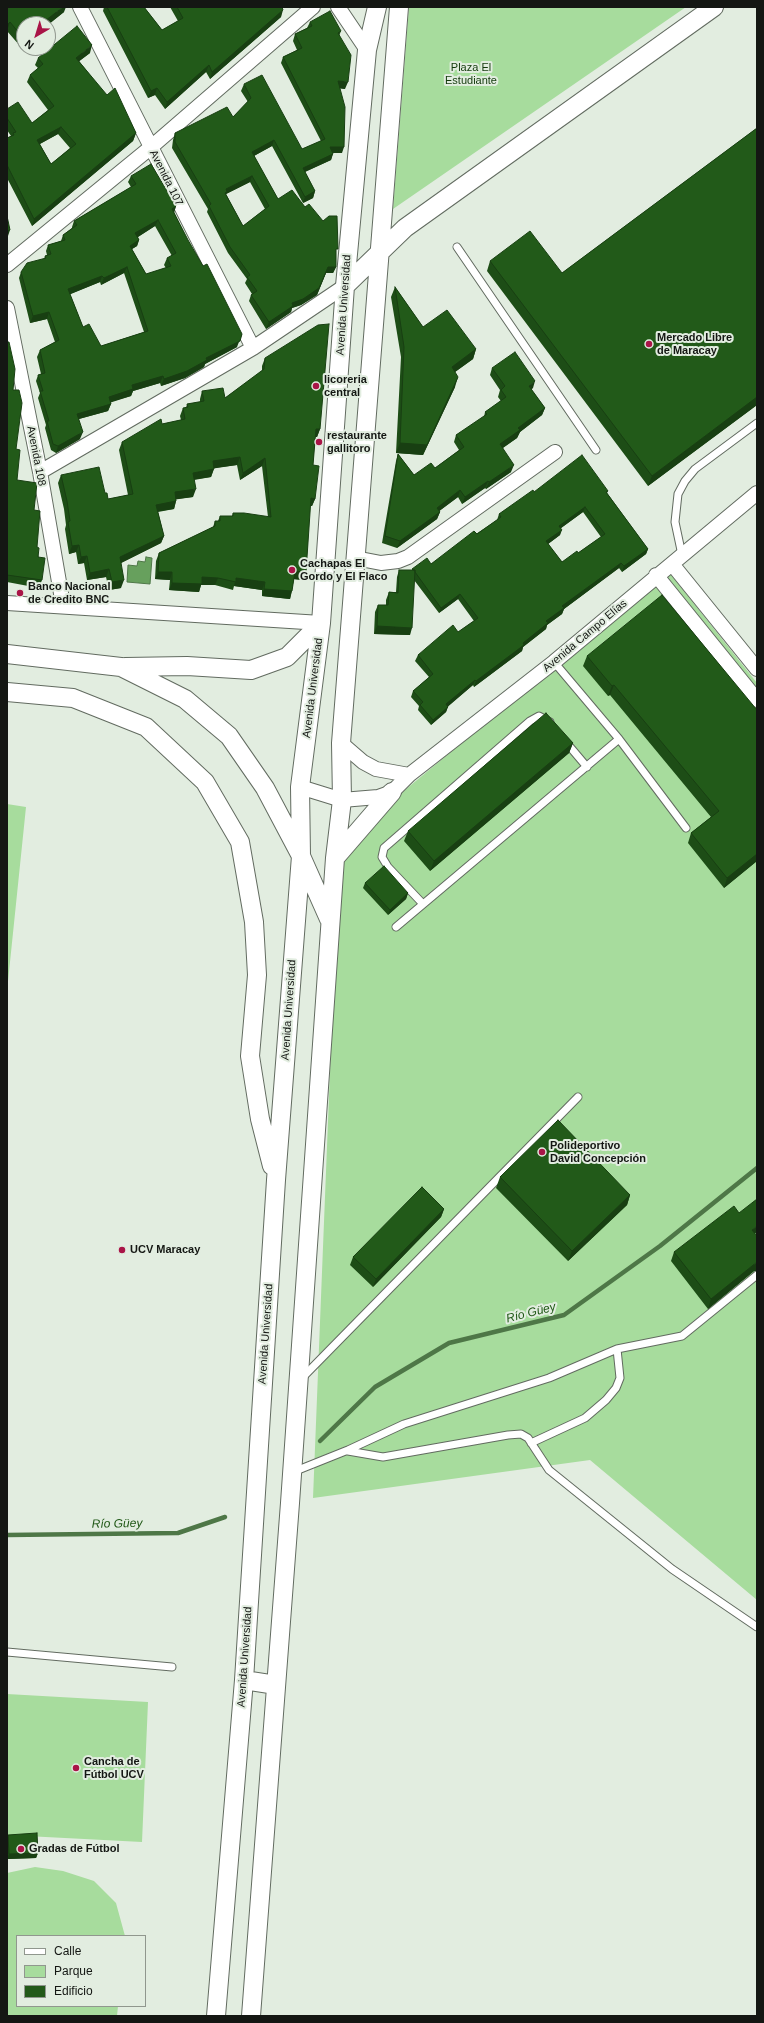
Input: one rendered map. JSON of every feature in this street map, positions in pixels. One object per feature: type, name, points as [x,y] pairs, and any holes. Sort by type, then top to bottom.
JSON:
[{"type":"street","name":"Avenida 107","points":[[80,7],[150,148],[253,348]]},
{"type":"street","points":[[7,265],[150,148],[313,7]]},
{"type":"street","points":[[338,7],[367,50]]},
{"type":"street","name":"Avenida Universidad","points":[[216,2016],[244,1680],[276,1180],[301,856],[300,788],[321,623],[345,286],[367,50],[377,7]]},
{"type":"street","points":[[251,2016],[298,1382],[330,922],[335,858],[342,800],[341,743],[399,7]]},
{"type":"street","points":[[40,472],[253,348],[345,286],[405,228],[714,7]]},
{"type":"street","name":"Avenida 108","points":[[7,308],[40,472],[64,605]]},
{"type":"street","points":[[355,558],[381,563],[398,561],[408,557],[555,452]]},
{"type":"street","name":"Avenida Campo Elías","points":[[392,792],[409,775],[554,662],[757,492]]},
{"type":"street","points":[[677,559],[757,669]]},
{"type":"street","points":[[656,576],[757,700]]},
{"type":"street","points":[[7,602],[321,623]]},
{"type":"street","points":[[7,654],[121,667],[187,666],[251,670],[287,657],[321,623]]},
{"type":"street","points":[[121,667],[185,699],[229,736],[265,788],[301,856],[330,922]]},
{"type":"street","points":[[7,692],[73,698],[146,727],[205,782],[240,842],[254,922],[257,975],[250,1056],[260,1119],[276,1180]]},
{"type":"street","points":[[341,743],[363,762],[376,769],[409,775]]},
{"type":"street","points":[[300,788],[342,800],[378,797],[392,792]]},
{"type":"street","points":[[335,858],[392,792]]},
{"type":"street","points":[[244,1680],[276,1685]]},
{"type":"lane","points":[[457,247],[596,450]]},
{"type":"lane","points":[[677,559],[675,522],[678,494],[684,481],[695,470],[757,423]]},
{"type":"lane","points":[[554,662],[619,739],[686,828]]},
{"type":"lane","points":[[423,904],[388,867],[382,857],[384,848],[530,721],[539,716],[549,721],[586,767]]},
{"type":"lane","points":[[396,927],[619,739]]},
{"type":"lane","points":[[298,1382],[578,1097]]},
{"type":"lane","points":[[291,1473],[348,1450],[404,1424],[549,1378],[617,1350],[682,1336],[757,1276]]},
{"type":"lane","points":[[531,1443],[585,1418],[606,1400],[616,1388],[620,1378],[617,1350]]},
{"type":"lane","points":[[348,1450],[383,1457],[516,1434],[525,1436],[549,1470],[672,1569],[757,1627]]},
{"type":"lane","points":[[7,1652],[172,1667]]},
{"type":"green space","name":"Plaza El Estudiante","points":[[409,7],[686,7],[393,209]]},
{"type":"green space","name":"Polideportivo David Concepción","points":[[668,571],[757,683],[757,1600],[590,1460],[313,1498],[339,845]]},
{"type":"green space","points":[[7,804],[26,807],[7,991]]},
{"type":"green space","name":"Cancha de Fútbol UCV","points":[[7,1694],[148,1702],[142,1842],[7,1835]]},
{"type":"green space","points":[[35,1867],[63,1871],[94,1881],[116,1903],[125,1935],[16,1935],[16,2007],[118,2007],[117,2016],[7,2016],[7,1873]]},
{"type":"shaded area","points":[[146,557],[152,558],[150,584],[127,582],[128,565],[137,566],[138,561],[145,562]]},
{"type":"building","points":[[10,7],[63,7],[51,16],[16,16],[16,29],[10,22],[7,25],[7,9]]},
{"type":"building","points":[[107,7],[144,7],[162,30],[183,18],[177,7],[282,7],[283,10],[212,72],[209,65],[167,102],[157,88],[151,91]]},
{"type":"building","points":[[330,11],[341,31],[338,33],[351,55],[348,82],[338,81],[345,107],[344,147],[330,147],[333,154],[303,168],[315,191],[305,197],[274,140],[252,152],[278,199],[292,190],[305,207],[309,204],[323,221],[329,216],[337,216],[338,249],[336,249],[336,267],[328,267],[319,288],[303,299],[292,303],[293,306],[269,322],[251,295],[257,291],[247,277],[250,275],[230,247],[209,206],[211,204],[175,142],[175,133],[227,107],[233,117],[251,98],[244,84],[262,75],[302,149],[325,139],[283,57],[302,48],[295,34],[312,26],[310,22]],"holes":[[[252,176],[269,206],[243,226],[225,193],[227,192],[226,189]]]},
{"type":"building","points":[[77,26],[92,45],[76,58],[107,95],[115,88],[136,133],[34,219],[7,165],[7,138],[14,135],[13,133],[16,132],[7,118],[7,109],[18,102],[32,123],[54,106],[30,75],[43,64],[38,58],[40,56],[56,56],[56,43]],"holes":[[[61,127],[76,144],[51,164],[37,140]]]},
{"type":"building","name":"Mercado Libre de Maracay","points":[[757,128],[757,397],[652,476],[490,261],[530,231],[562,273]]},
{"type":"building","points":[[151,164],[176,206],[172,209],[188,240],[203,266],[207,264],[242,334],[240,341],[206,358],[207,360],[187,371],[164,379],[163,376],[132,385],[133,389],[109,397],[111,404],[77,414],[83,432],[58,446],[53,444],[47,421],[49,421],[40,391],[43,391],[38,375],[45,373],[40,350],[59,340],[49,312],[33,316],[21,272],[27,263],[46,258],[45,256],[51,254],[48,245],[65,240],[63,235],[77,225],[74,221],[136,184],[131,176]],"holes":[[[158,220],[176,253],[167,258],[171,266],[146,274],[130,246],[139,240],[135,233]],[[127,267],[148,331],[101,346],[89,324],[83,327],[68,289],[102,276],[104,278]]]},
{"type":"building","points":[[7,216],[10,230],[7,231]]},
{"type":"building","points":[[395,287],[423,327],[447,310],[476,349],[452,367],[458,377],[427,445],[400,443],[404,347]]},
{"type":"building","points":[[329,324],[320,429],[316,429],[313,465],[319,466],[315,499],[311,498],[306,572],[295,571],[292,591],[264,589],[265,582],[236,578],[236,582],[218,578],[202,577],[202,584],[172,583],[172,572],[158,572],[159,553],[215,526],[215,521],[220,521],[220,516],[233,516],[233,513],[244,513],[271,517],[265,458],[243,473],[240,457],[213,461],[214,469],[193,473],[196,489],[175,492],[176,501],[156,505],[164,536],[120,557],[124,580],[112,582],[109,569],[90,573],[87,556],[81,557],[79,545],[72,546],[68,522],[70,521],[67,501],[61,475],[99,467],[105,493],[107,493],[108,499],[133,494],[122,442],[161,419],[162,424],[185,419],[183,408],[188,407],[187,404],[204,401],[202,391],[223,388],[225,398],[264,369],[265,358],[318,325]]},
{"type":"building","points":[[7,342],[9,342],[15,369],[13,390],[19,390],[22,403],[16,449],[20,450],[17,480],[37,483],[34,510],[40,511],[37,547],[39,548],[38,557],[45,558],[42,580],[7,575]]},
{"type":"building","points":[[515,352],[535,381],[529,386],[545,408],[518,428],[520,430],[500,444],[514,465],[465,497],[460,490],[437,508],[440,512],[400,541],[385,536],[398,454],[414,475],[431,463],[435,468],[464,447],[456,435],[487,414],[485,412],[506,397],[501,390],[505,386],[492,368]]},
{"type":"building","points":[[582,455],[608,491],[606,492],[648,549],[624,566],[621,563],[562,606],[564,608],[546,621],[548,623],[523,643],[524,645],[476,681],[475,680],[446,704],[448,707],[433,720],[420,705],[423,702],[413,691],[433,674],[418,655],[453,625],[458,632],[478,618],[460,594],[441,608],[415,570],[412,569],[427,558],[431,564],[474,531],[477,534],[501,517],[499,514],[533,490],[534,492]],"holes":[[[585,507],[605,534],[562,562],[546,541],[562,530],[559,526]]]},
{"type":"building","points":[[399,570],[415,570],[412,628],[377,626],[378,605],[388,605],[389,592],[398,593]]},
{"type":"building","points":[[662,595],[757,710],[757,854],[727,878],[691,833],[719,811],[614,685],[612,686],[587,656]]},
{"type":"building","points":[[546,713],[573,743],[434,861],[408,831]]},
{"type":"building","points":[[384,866],[408,893],[390,910],[365,883]]},
{"type":"building","points":[[558,1120],[630,1195],[572,1251],[500,1177]]},
{"type":"building","points":[[422,1187],[444,1209],[376,1279],[353,1257]]},
{"type":"building","points":[[757,1199],[757,1226],[752,1230],[757,1236],[757,1262],[711,1299],[674,1252],[734,1206],[739,1213]]},
{"type":"building","name":"Gradas de Fútbol","points":[[37,1833],[38,1853],[9,1854],[8,1835]]},
{"type":"waterway","name":"Río Güey","points":[[320,1441],[375,1387],[449,1343],[564,1315],[660,1246],[757,1168]]},
{"type":"waterway","name":"Río Güey","points":[[7,1535],[178,1533],[225,1517]]},
{"type":"place","name":"Mercado Libre de Maracay","points":[[649,344]]},
{"type":"place","name":"licoreria central","points":[[316,386]]},
{"type":"place","name":"restaurante gallitoro","points":[[319,442]]},
{"type":"place","name":"Cachapas El Gordo y El Flaco","points":[[292,570]]},
{"type":"place","name":"Banco Nacional de Credito BNC","points":[[20,593]]},
{"type":"place","name":"Polideportivo David Concepción","points":[[542,1152]]},
{"type":"place","name":"UCV Maracay","points":[[122,1250]]},
{"type":"place","name":"Cancha de Fútbol UCV","points":[[76,1768]]},
{"type":"place","name":"Gradas de Fútbol","points":[[21,1849]]}]
